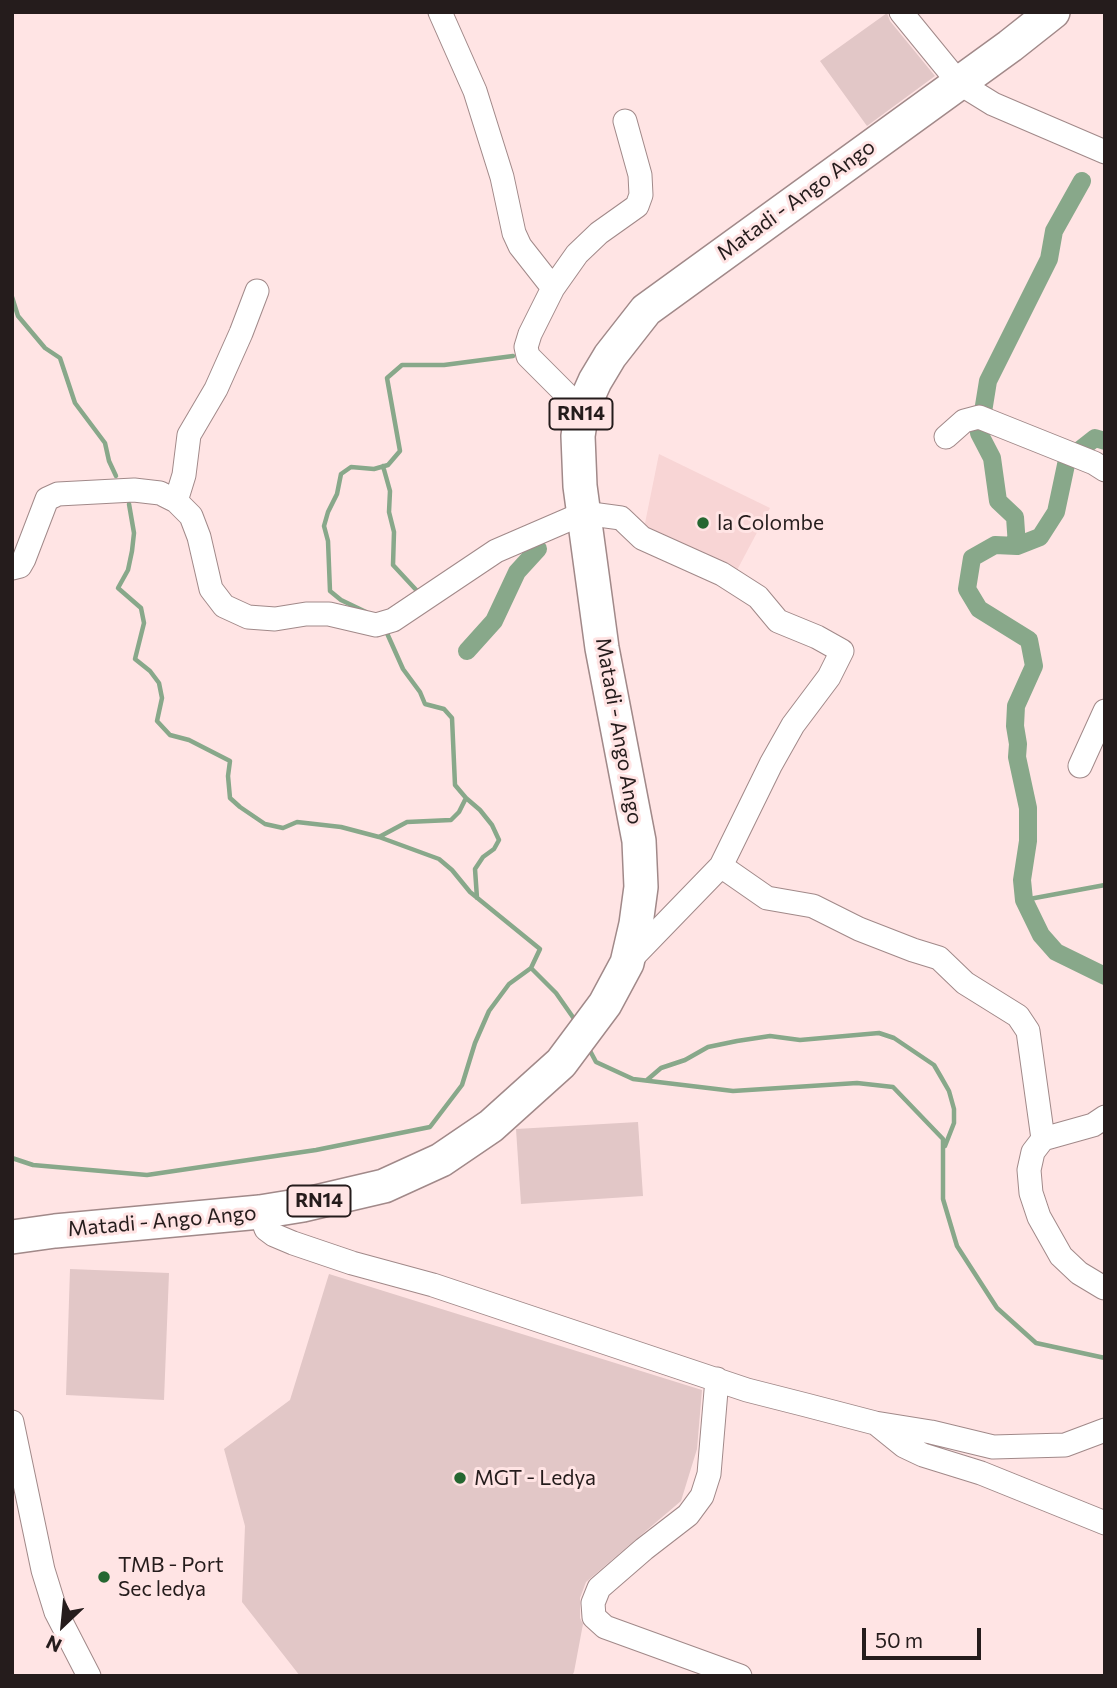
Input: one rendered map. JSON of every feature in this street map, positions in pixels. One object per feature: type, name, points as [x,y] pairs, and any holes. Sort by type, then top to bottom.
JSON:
[{"type":"highway","name":"Matadi - Ango Ango","points":[[12,1237],[260,1212],[384,1186],[441,1160],[491,1126],[561,1063],[605,1004],[627,963],[641,887],[639,841],[602,648],[584,513],[578,436],[582,410],[610,356],[646,310],[1053,12]]},
{"type":"street","points":[[440,12],[475,90],[502,177],[514,233],[520,246],[553,288]]},
{"type":"street","points":[[901,12],[959,83],[993,104],[1105,152]]},
{"type":"street","points":[[582,410],[528,356],[526,347],[553,288],[577,254],[591,240],[637,206],[641,195],[640,175],[625,121]]},
{"type":"street","points":[[176,501],[184,475],[189,435],[216,389],[257,291]]},
{"type":"street","points":[[946,437],[964,421],[979,417],[1094,463],[1105,470]]},
{"type":"street","points":[[12,568],[20,566],[24,559],[47,499],[58,494],[82,491],[134,490],[160,493],[176,501],[191,516],[199,537],[211,589],[224,607],[248,617],[275,619],[306,614],[329,614],[376,625],[393,620],[496,551],[584,513],[621,518],[642,538],[722,573],[758,597],[778,621],[842,651],[829,677],[793,726],[771,764],[721,866],[627,963]]},
{"type":"street","points":[[1080,766],[1105,711]]},
{"type":"street","points":[[721,866],[767,898],[813,906],[859,929],[939,958],[965,983],[1018,1016],[1028,1031],[1043,1139]]},
{"type":"street","points":[[1105,1117],[1093,1125],[1043,1139],[1033,1152],[1029,1170],[1031,1193],[1039,1217],[1061,1256],[1079,1273],[1105,1289]]},
{"type":"street","points":[[260,1212],[266,1229],[293,1243],[446,1290],[747,1390],[875,1423],[931,1432],[993,1447],[1065,1445],[1105,1430]]},
{"type":"street","points":[[717,1379],[709,1474],[702,1496],[688,1515],[599,1588],[593,1603],[594,1617],[606,1627],[740,1676]]},
{"type":"street","points":[[12,1422],[43,1570],[56,1612],[89,1676]]},
{"type":"street","points":[[875,1423],[904,1446],[923,1455],[981,1473],[1105,1523]]},
{"type":"shaded area","name":"la Colombe","points":[[659,454],[770,508],[736,572],[642,538]]},
{"type":"building","points":[[887,13],[890,21],[935,76],[867,126],[820,61]]},
{"type":"building","points":[[638,1122],[643,1196],[521,1204],[516,1129]]},
{"type":"building","points":[[70,1269],[169,1273],[164,1400],[66,1395]]},
{"type":"building","name":"MGT - Ledya","points":[[329,1274],[702,1390],[697,1449],[681,1501],[586,1582],[580,1598],[580,1618],[583,1624],[572,1676],[300,1676],[242,1602],[245,1526],[224,1449],[290,1400]]},
{"type":"waterway","points":[[1017,546],[1015,517],[998,501],[992,458],[979,433],[988,381],[1049,259],[1054,231],[1082,181]]},
{"type":"waterway","points":[[12,297],[18,316],[45,348],[60,358],[75,403],[105,443],[116,476]]},
{"type":"waterway","points":[[366,612],[341,600],[330,591],[328,541],[324,526],[337,494],[341,474],[351,467],[374,469],[388,465],[400,451],[387,378],[402,365],[444,365],[513,356]]},
{"type":"waterway","points":[[1105,441],[1095,438],[1067,460],[1056,512],[1040,537],[1017,546],[995,545],[972,558],[967,589],[979,609],[1029,640],[1034,666],[1016,706],[1015,726],[1017,757],[1028,808],[1028,841],[1022,880],[1024,900],[1041,935],[1056,952],[1105,976]]},
{"type":"waterway","points":[[383,466],[390,491],[389,512],[394,532],[393,565],[419,593]]},
{"type":"waterway","points":[[129,504],[134,533],[132,551],[128,570],[118,588],[141,608],[144,623],[135,659],[150,671],[159,683],[162,698],[157,721],[170,735],[189,740],[230,761],[230,798],[265,824],[283,828],[297,822],[341,827],[379,837],[439,859],[470,892],[540,949],[531,968]]},
{"type":"waterway","points":[[467,651],[494,621],[517,572],[538,549]]},
{"type":"waterway","points":[[386,631],[403,669],[420,692],[425,704],[444,709],[452,718],[455,785],[480,810],[492,825],[499,840],[475,869],[477,898]]},
{"type":"waterway","points":[[379,837],[407,822],[451,820],[459,812],[466,798]]},
{"type":"waterway","points":[[1024,900],[1105,885]]},
{"type":"waterway","points":[[12,1158],[33,1165],[147,1175],[316,1150],[430,1127],[462,1085],[475,1043],[489,1011],[509,984],[531,968],[556,993],[577,1023]]},
{"type":"waterway","points":[[647,1080],[661,1068],[685,1060],[708,1047],[737,1041],[770,1036],[800,1040],[879,1033],[894,1038],[934,1065],[949,1091],[954,1109],[954,1123],[945,1146]]},
{"type":"waterway","points":[[588,1047],[596,1062],[633,1079],[733,1091],[857,1083],[893,1087],[943,1139],[943,1199],[957,1246],[997,1308],[1036,1343],[1105,1358]]},
{"type":"place","name":"la Colombe","points":[[703,523]]},
{"type":"place","name":"MGT - Ledya","points":[[460,1478]]},
{"type":"place","name":"TMB - Port Sec ledya","points":[[104,1577]]}]
